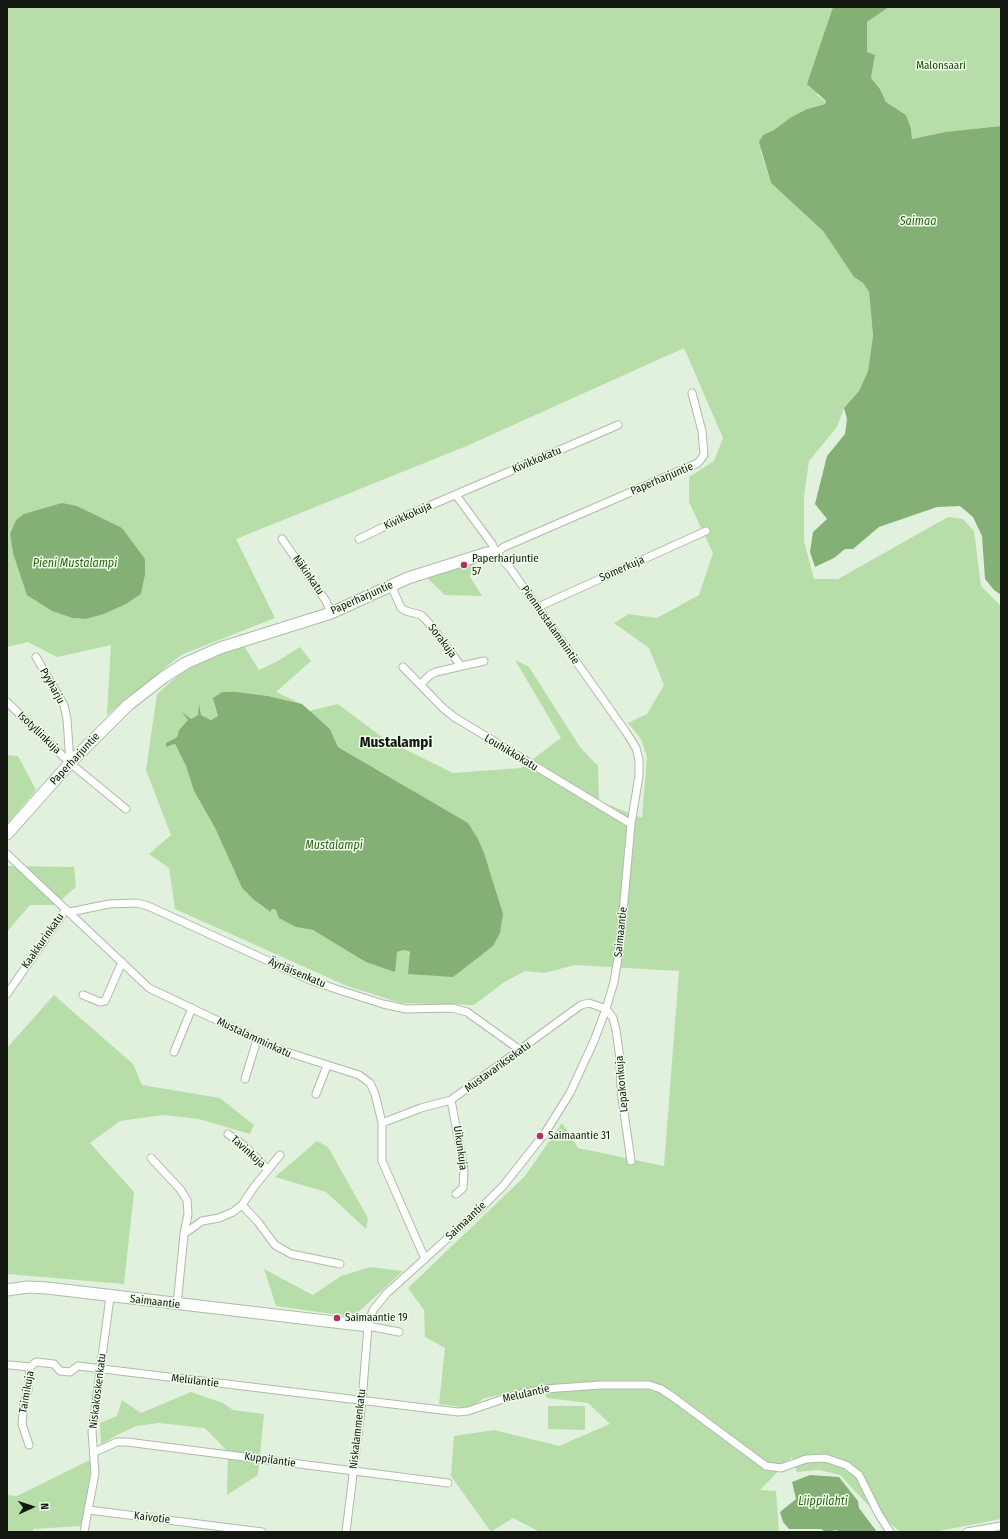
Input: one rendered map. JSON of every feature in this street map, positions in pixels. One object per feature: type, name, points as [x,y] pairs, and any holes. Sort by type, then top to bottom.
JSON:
[{"type":"street","name":"Paperharjuntie","points":[[7,834],[70,763],[128,705],[164,676],[186,663],[220,648],[331,613],[391,585],[453,564],[487,554],[496,553],[504,547],[698,463],[704,455],[702,432],[692,393]]},
{"type":"street","name":"Kivikkokatu","points":[[456,495],[618,425]]},
{"type":"street","name":"Pienmustalammintie","points":[[456,495],[492,544],[496,553],[504,560],[538,607],[626,732],[636,748],[639,760]]},
{"type":"street","name":"Kivikkokuja","points":[[359,540],[408,515],[456,495]]},
{"type":"street","name":"Somerkuja","points":[[538,607],[706,531]]},
{"type":"street","name":"Näkinkatu","points":[[282,539],[326,601],[331,613]]},
{"type":"street","name":"Sorakuja","points":[[391,585],[401,608],[421,616],[428,622],[461,666]]},
{"type":"street","name":"Pyyharju","points":[[36,657],[64,705],[67,719],[70,763]]},
{"type":"street","points":[[421,684],[430,675],[436,672],[484,661]]},
{"type":"street","name":"Louhikkokatu","points":[[403,667],[443,708],[464,724],[631,824]]},
{"type":"street","name":"Isotyllinkuja","points":[[7,702],[70,763],[126,809]]},
{"type":"street","name":"Saimaantie","points":[[7,1290],[28,1287],[47,1288],[177,1305],[368,1326],[373,1310],[379,1301],[494,1195],[523,1162],[545,1134],[570,1093],[594,1041],[614,982],[620,945],[631,824],[639,776],[639,760]]},
{"type":"street","name":"Mustalamminkatu","points":[[7,854],[149,988],[257,1040],[297,1057],[359,1075],[370,1083],[375,1094],[382,1123],[382,1161],[425,1259]]},
{"type":"street","name":"Äyriäisenkatu","points":[[68,910],[109,904],[137,903],[148,906],[310,980],[336,989],[383,1004],[406,1008],[452,1008],[467,1012],[520,1050]]},
{"type":"street","name":"Kaakkurinkatu","points":[[7,994],[68,910]]},
{"type":"street","points":[[83,995],[100,1002],[105,1001],[122,962]]},
{"type":"street","name":"Mustavariksekatu","points":[[382,1123],[421,1108],[451,1100],[581,1005],[589,1003],[606,1009]]},
{"type":"street","points":[[174,1052],[192,1008]]},
{"type":"street","name":"Lepakonkuja","points":[[606,1009],[613,1018],[616,1030],[620,1059],[621,1091],[631,1161]]},
{"type":"street","points":[[245,1079],[257,1040]]},
{"type":"street","points":[[316,1094],[327,1066]]},
{"type":"street","name":"Uikunkuja","points":[[451,1100],[464,1170],[463,1188],[456,1194]]},
{"type":"street","name":"Tavinkuja","points":[[228,1134],[245,1146],[268,1170]]},
{"type":"street","points":[[184,1234],[202,1221],[219,1218],[233,1212],[242,1205],[280,1155]]},
{"type":"street","points":[[151,1158],[180,1189],[187,1200],[188,1214],[184,1234],[177,1305]]},
{"type":"street","points":[[242,1205],[258,1222],[275,1245],[291,1254],[340,1264]]},
{"type":"street","name":"Niskakoskenkatu","points":[[84,1532],[95,1473],[95,1452],[92,1432],[110,1297]]},
{"type":"street","points":[[368,1326],[399,1332]]},
{"type":"street","name":"Niskalammenkatu","points":[[346,1532],[362,1401],[368,1326]]},
{"type":"street","name":"Taimikuja","points":[[29,1445],[22,1424],[30,1367],[36,1362],[54,1364],[60,1371],[70,1372],[78,1366],[100,1369]]},
{"type":"street","points":[[10,1365],[30,1367]]},
{"type":"street","name":"Melulantie","points":[[100,1369],[458,1412],[468,1411],[512,1396],[549,1388],[601,1385],[650,1385],[661,1389],[673,1397],[766,1466],[781,1468],[806,1459],[825,1458],[846,1465],[859,1475],[878,1513],[890,1532]]},
{"type":"street","name":"Kuppilantie","points":[[95,1452],[117,1442],[127,1442],[448,1483]]},
{"type":"street","name":"Kaivotie","points":[[89,1510],[262,1532]]},
{"type":"street","points":[[967,1532],[1001,1526]]},
{"type":"green space","points":[[7,7],[833,7],[815,63],[817,95],[826,102],[807,109],[774,130],[763,135],[761,152],[771,183],[823,231],[854,277],[863,283],[869,292],[873,336],[868,371],[859,391],[844,408],[837,427],[809,461],[804,496],[804,541],[814,579],[838,579],[948,517],[963,519],[974,531],[981,586],[1001,606],[1001,1519],[934,1532],[899,1531],[865,1502],[840,1475],[819,1470],[797,1472],[792,1457],[760,1490],[776,1491],[779,1532],[540,1532],[513,1518],[491,1532],[451,1476],[454,1436],[494,1430],[559,1446],[610,1424],[588,1403],[547,1398],[542,1386],[485,1398],[469,1408],[439,1404],[445,1348],[425,1337],[424,1310],[408,1288],[525,1176],[562,1123],[578,1148],[664,1166],[679,971],[575,965],[544,973],[525,971],[503,983],[474,1005],[401,1003],[347,986],[175,909],[169,868],[149,854],[171,835],[146,770],[157,694],[188,667],[215,654],[243,644],[259,670],[276,662],[300,647],[311,661],[276,692],[302,704],[268,696],[237,692],[222,692],[218,716],[211,720],[201,715],[199,707],[199,715],[191,719],[184,714],[188,720],[179,730],[177,737],[166,743],[167,747],[175,744],[186,766],[194,791],[215,828],[242,888],[269,912],[271,909],[276,910],[296,927],[313,930],[337,943],[397,952],[404,950],[453,977],[412,790],[338,747],[330,729],[309,711],[338,704],[386,740],[453,773],[521,768],[561,738],[515,660],[529,667],[580,747],[598,766],[599,801],[642,818],[647,757],[641,739],[628,723],[647,714],[664,685],[649,648],[614,623],[629,614],[657,618],[699,595],[713,553],[689,502],[689,477],[714,461],[723,438],[684,348],[469,445],[236,539],[275,618],[181,655],[107,715],[111,645],[57,657],[28,642],[7,647]],"holes":[[[77,506],[91,513],[141,594],[126,604],[104,614],[86,619],[72,618],[52,611],[13,553],[10,534],[16,520]]]},
{"type":"green space","name":"Malonsaari","points":[[889,7],[1001,7],[1001,126],[945,132],[912,139],[911,128],[906,115],[886,102],[880,89],[871,78],[875,55],[867,52],[867,22]]},
{"type":"green space","points":[[474,563],[478,572],[469,575],[482,596],[445,595],[426,577]]},
{"type":"green space","points":[[7,755],[18,756],[36,790],[7,824]]},
{"type":"green space","points":[[7,866],[74,867],[76,887],[55,905],[30,905],[7,932]]},
{"type":"green space","points":[[54,995],[133,1064],[142,1085],[220,1098],[254,1125],[250,1134],[199,1119],[163,1115],[120,1121],[90,1143],[134,1192],[124,1284],[7,1274],[7,1048]]},
{"type":"green space","points":[[317,1141],[328,1147],[368,1218],[366,1229],[326,1192],[275,1177]]},
{"type":"green space","points":[[370,1267],[403,1271],[353,1317],[276,1306],[264,1269],[313,1295],[341,1276]]},
{"type":"green space","points":[[191,1392],[223,1403],[233,1410],[264,1414],[258,1475],[227,1495],[228,1452],[205,1428],[159,1423],[136,1426],[101,1445],[100,1423],[117,1416],[122,1400],[141,1413]]},
{"type":"green space","points":[[548,1406],[585,1406],[585,1430],[548,1429]]},
{"type":"green space","points":[[92,1459],[89,1494],[81,1526],[33,1529],[33,1532],[7,1532],[7,1495],[17,1496]]},
{"type":"water","name":"Saimaa","points":[[833,7],[889,7],[867,22],[867,52],[875,55],[871,78],[880,89],[886,102],[906,115],[911,128],[912,139],[945,132],[1001,126],[1001,595],[994,590],[985,579],[982,536],[973,517],[960,506],[937,507],[879,527],[853,549],[845,549],[834,558],[815,567],[810,552],[813,532],[827,519],[815,504],[827,456],[845,434],[847,419],[844,408],[859,391],[868,371],[873,336],[869,292],[863,283],[854,277],[823,231],[771,183],[759,142],[763,135],[774,130],[790,118],[807,109],[825,104],[826,101],[807,84]]},
{"type":"water","name":"Pieni Mustalampi","points":[[62,503],[77,506],[122,528],[145,559],[145,574],[141,594],[126,604],[104,614],[86,619],[72,618],[52,611],[27,595],[13,553],[10,534],[16,520],[24,514]]},
{"type":"water","name":"Mustalampi","points":[[222,692],[237,692],[268,696],[302,704],[330,729],[338,747],[468,823],[478,839],[484,853],[503,914],[500,933],[493,946],[453,977],[408,974],[410,952],[404,950],[397,952],[395,972],[366,962],[313,930],[296,927],[279,918],[276,910],[272,909],[270,912],[253,899],[242,888],[215,828],[194,791],[186,766],[175,744],[166,747],[166,743],[177,737],[179,730],[188,720],[182,712],[191,719],[198,715],[199,704],[201,715],[211,720],[218,716],[213,698]]},
{"type":"water","name":"Liippilahti","points":[[810,1475],[839,1477],[858,1501],[859,1508],[877,1532],[839,1532],[837,1530],[826,1532],[821,1529],[789,1529],[783,1522],[780,1512],[796,1499],[792,1482]]},
{"type":"place","name":"Paperharjuntie 57","points":[[464,565]]},
{"type":"place","name":"Saimaantie 31","points":[[540,1136]]},
{"type":"place","name":"Saimaantie 19","points":[[337,1318]]},
{"type":"district","name":"Mustalampi","points":[[396,743]]}]
